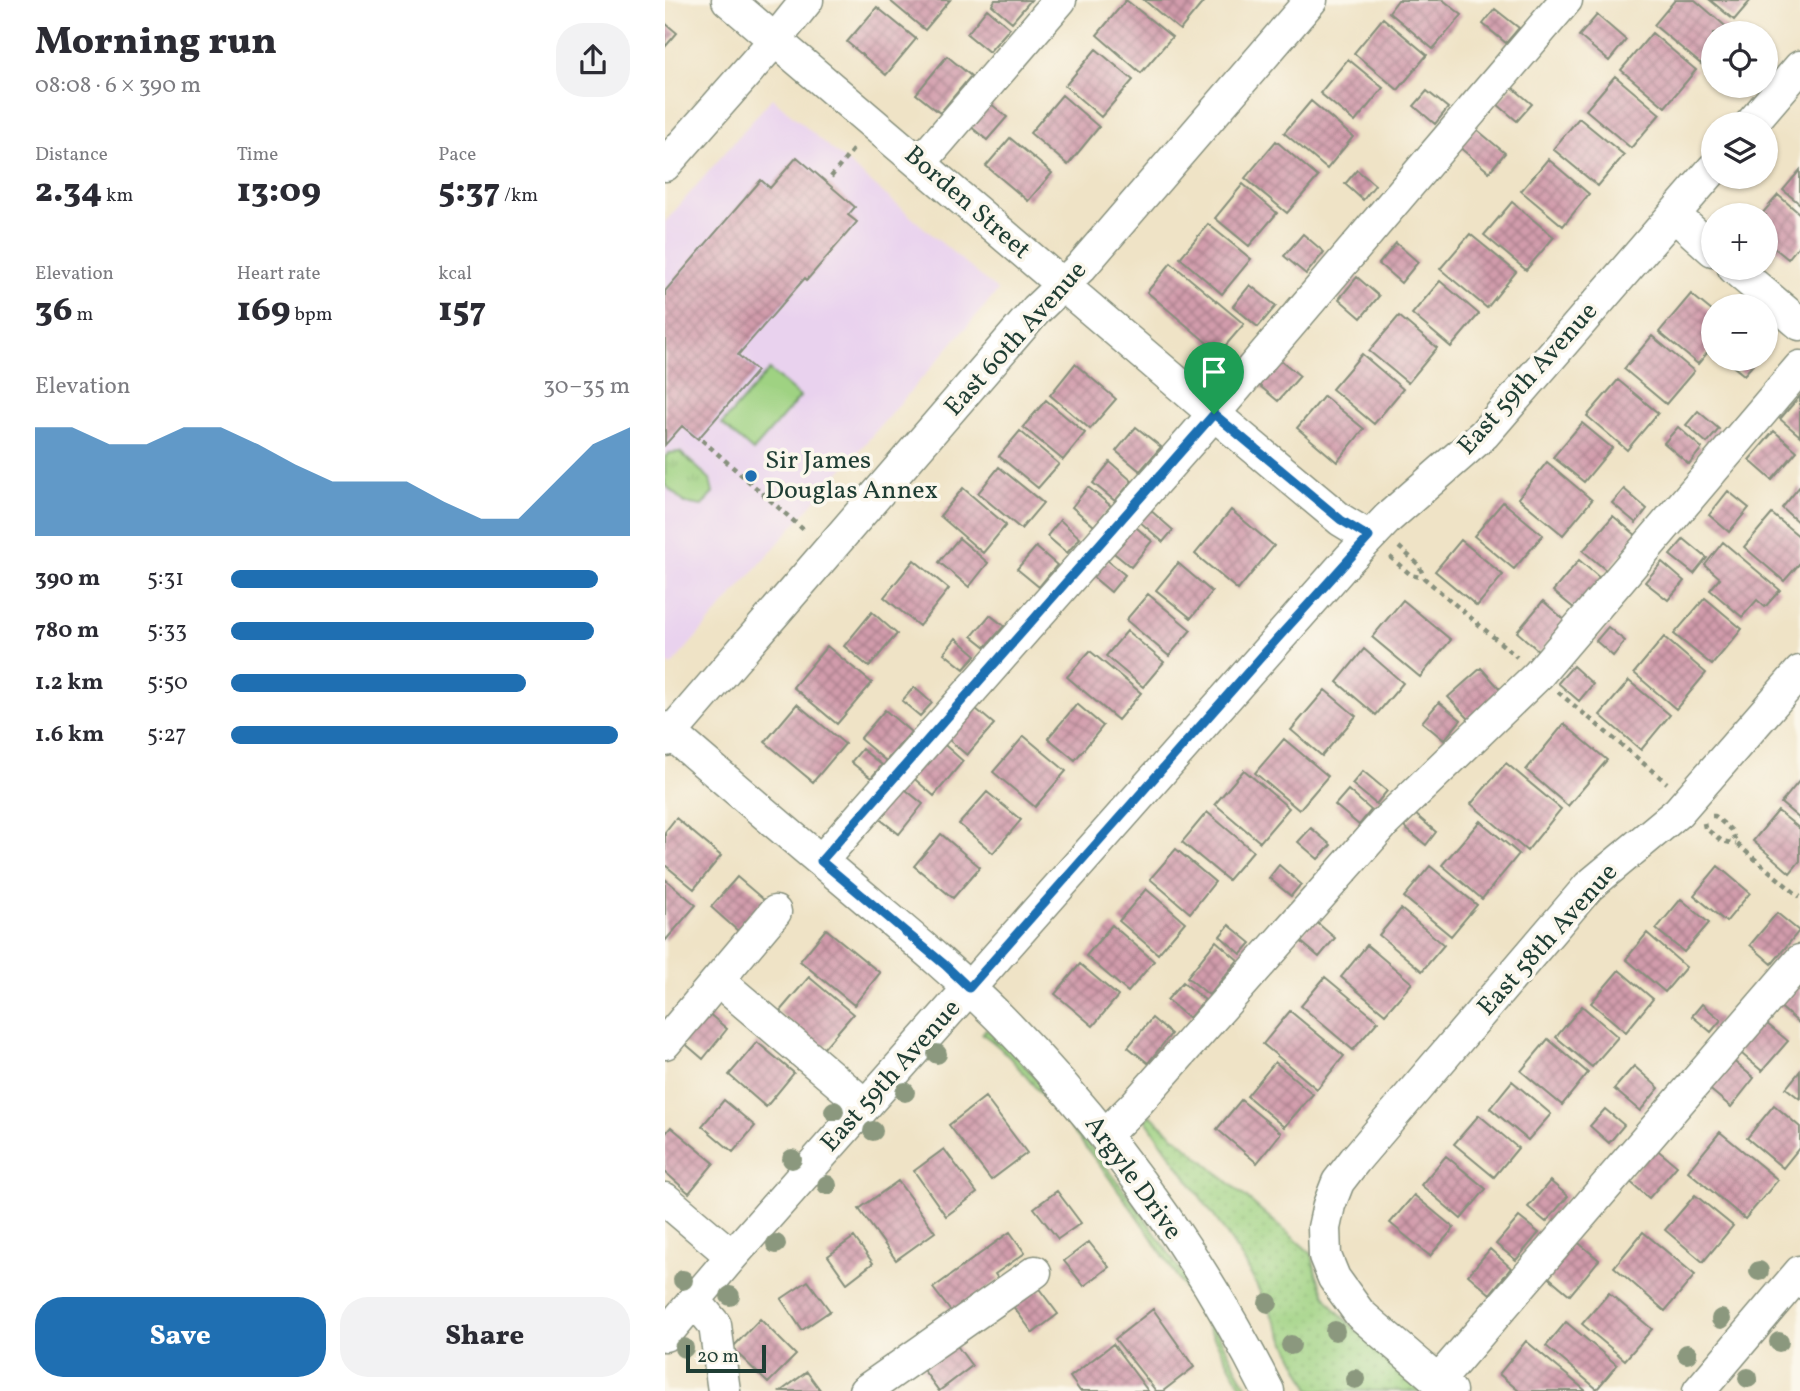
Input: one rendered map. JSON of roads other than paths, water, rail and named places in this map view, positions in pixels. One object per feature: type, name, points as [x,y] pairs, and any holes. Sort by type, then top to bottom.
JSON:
[{"type":"street","name":"Borden Street","points":[[728,0],[1214,414],[1341,520],[1380,548]]},
{"type":"street","points":[[665,165],[807,0]]},
{"type":"street","points":[[920,163],[1060,0]]},
{"type":"street","name":"East 60th Avenue","points":[[667,734],[1037,309],[1081,267],[1311,0]]},
{"type":"street","points":[[821,861],[1214,414],[1566,0]]},
{"type":"street","points":[[1761,112],[1800,67]]},
{"type":"street","name":"East 59th Avenue","points":[[665,1335],[1277,639],[1380,548],[1388,518],[1484,434],[1701,183]]},
{"type":"street","points":[[1674,215],[1701,239]]},
{"type":"street","points":[[1748,280],[1800,324]]},
{"type":"street","points":[[1105,1135],[1385,822],[1538,675],[1800,367]]},
{"type":"street","name":"East 58th Avenue","points":[[1444,1386],[1360,1314],[1333,1278],[1325,1256],[1324,1228],[1338,1182],[1589,886],[1678,812],[1800,672]]},
{"type":"street","name":"Argyle Drive","points":[[667,734],[945,965],[1045,1066],[1105,1135],[1160,1210],[1211,1288],[1268,1391]]},
{"type":"street","points":[[665,1043],[775,912]]},
{"type":"street","points":[[1444,1386],[1800,961]]},
{"type":"street","points":[[719,981],[865,1105]]},
{"type":"street","points":[[665,1199],[732,1256]]},
{"type":"street","points":[[865,1391],[1035,1272]]},
{"type":"street","points":[[1699,1391],[1800,1272]]},
{"type":"street","points":[[695,1301],[715,1325],[724,1391]]},
{"type":"place","name":"Sir James Douglas Annex","points":[[751,476]]}]
